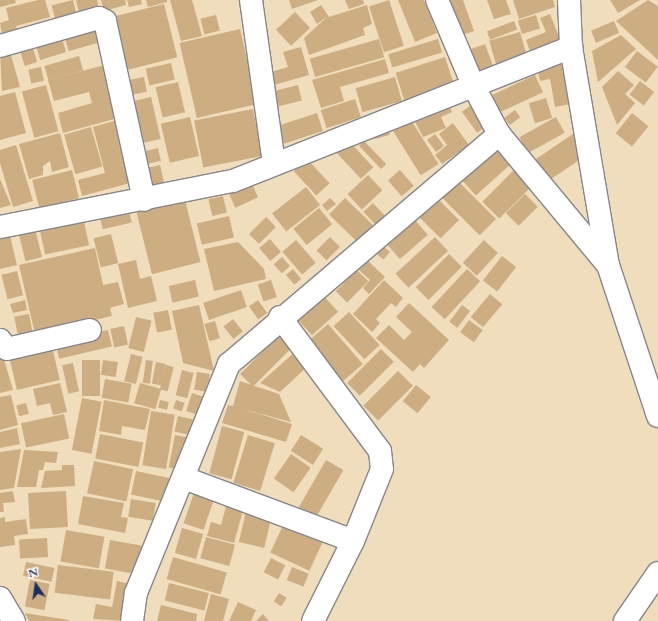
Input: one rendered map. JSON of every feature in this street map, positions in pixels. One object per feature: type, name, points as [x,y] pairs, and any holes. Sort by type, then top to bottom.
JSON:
[{"type":"street","points":[[251,0],[274,162]]},
{"type":"street","points":[[437,0],[474,87],[499,134],[608,265]]},
{"type":"street","points":[[569,0],[572,47],[608,265],[658,416]]},
{"type":"street","points":[[0,46],[98,18],[105,22],[144,200]]},
{"type":"street","points":[[0,227],[144,200],[233,181],[274,162],[474,87],[572,47]]},
{"type":"street","points":[[132,621],[136,594],[229,364],[280,317],[499,134]]},
{"type":"street","points":[[280,317],[380,451],[382,469],[353,541],[313,621]]},
{"type":"street","points":[[0,340],[7,349],[90,330]]},
{"type":"street","points":[[184,478],[353,541]]},
{"type":"street","points":[[625,621],[658,573]]},
{"type":"street","points":[[0,598],[14,621]]},
{"type":"building","points":[[0,0],[15,0],[16,3],[0,7]]},
{"type":"building","points":[[38,0],[45,0],[50,17],[16,26],[17,30],[2,34],[0,23],[9,20],[6,8]]},
{"type":"building","points":[[73,0],[77,16],[56,21],[52,5]]},
{"type":"building","points":[[76,0],[97,0],[99,8],[79,13]]},
{"type":"building","points":[[101,0],[125,0],[126,5],[104,11]]},
{"type":"building","points":[[127,0],[141,0],[142,4],[129,7]]},
{"type":"building","points":[[146,0],[167,0],[167,2],[148,7]]},
{"type":"building","points":[[170,0],[192,0],[202,36],[181,41]]},
{"type":"building","points":[[289,0],[318,0],[292,9]]},
{"type":"building","points":[[345,0],[363,0],[364,4],[349,9]]},
{"type":"building","points":[[389,0],[404,46],[384,52],[369,6]]},
{"type":"building","points":[[398,0],[424,0],[437,33],[415,42]]},
{"type":"building","points":[[446,0],[463,0],[474,31],[453,38]]},
{"type":"building","points":[[487,0],[506,0],[511,14],[494,19]]},
{"type":"building","points":[[513,0],[553,0],[555,7],[519,19]]},
{"type":"building","points":[[610,0],[640,0],[618,13]]},
{"type":"building","points":[[648,0],[658,6],[658,60],[616,21]]},
{"type":"building","points":[[164,4],[177,57],[123,71],[110,18]]},
{"type":"building","points":[[321,5],[329,17],[367,5],[372,24],[363,28],[365,35],[309,55],[304,38],[328,16],[317,24],[310,12]]},
{"type":"building","points":[[295,12],[310,28],[291,46],[276,30]]},
{"type":"building","points":[[550,14],[561,42],[531,54],[526,40],[546,32],[540,18]]},
{"type":"building","points":[[216,15],[220,31],[204,34],[200,19]]},
{"type":"building","points":[[536,15],[540,28],[522,34],[518,21]]},
{"type":"building","points":[[514,21],[517,29],[490,40],[487,31]]},
{"type":"building","points":[[614,21],[619,33],[596,43],[591,31]]},
{"type":"building","points":[[98,23],[103,41],[69,51],[63,33]]},
{"type":"building","points":[[240,29],[257,104],[197,118],[180,43]]},
{"type":"building","points":[[60,32],[66,52],[40,60],[34,40]]},
{"type":"building","points":[[520,32],[527,57],[496,66],[489,41]]},
{"type":"building","points":[[621,35],[636,49],[598,82],[592,51]]},
{"type":"building","points":[[379,39],[384,57],[315,77],[310,59]]},
{"type":"building","points":[[438,39],[442,52],[392,68],[388,54]]},
{"type":"building","points":[[31,42],[37,62],[25,66],[19,46]]},
{"type":"building","points":[[485,44],[493,66],[472,73],[464,52]]},
{"type":"building","points":[[301,47],[309,75],[274,85],[271,72],[288,67],[283,52]]},
{"type":"building","points":[[9,48],[20,87],[2,91],[0,51]]},
{"type":"building","points":[[637,51],[658,67],[646,83],[625,67]]},
{"type":"building","points":[[79,56],[83,70],[49,80],[44,66]]},
{"type":"building","points":[[445,57],[454,85],[405,101],[396,73]]},
{"type":"building","points":[[385,59],[389,73],[340,87],[344,101],[321,108],[312,80]]},
{"type":"building","points":[[569,60],[576,103],[555,107],[550,79],[540,81],[537,65]]},
{"type":"building","points":[[171,63],[175,80],[149,85],[146,69]]},
{"type":"building","points":[[105,65],[118,118],[63,133],[58,113],[92,103],[89,92],[54,101],[48,80]]},
{"type":"building","points":[[41,67],[44,81],[31,83],[28,70]]},
{"type":"building","points":[[618,71],[634,85],[625,94],[635,103],[617,125],[602,87]]},
{"type":"building","points":[[535,75],[543,92],[498,113],[490,96]]},
{"type":"building","points":[[144,77],[147,92],[129,95],[126,80]]},
{"type":"building","points":[[395,77],[402,101],[362,112],[356,88]]},
{"type":"building","points":[[640,81],[654,92],[644,105],[630,94]]},
{"type":"building","points":[[178,82],[185,112],[163,117],[156,87]]},
{"type":"building","points":[[46,85],[58,131],[34,138],[22,91]]},
{"type":"building","points":[[298,85],[302,101],[274,108],[270,92]]},
{"type":"building","points":[[15,92],[26,133],[0,140],[0,96]]},
{"type":"building","points":[[151,97],[161,139],[139,144],[130,102]]},
{"type":"building","points":[[546,98],[552,118],[535,123],[529,103]]},
{"type":"building","points":[[355,99],[361,117],[327,128],[321,110]]},
{"type":"building","points":[[448,102],[452,112],[441,117],[446,128],[423,137],[412,116]]},
{"type":"building","points":[[474,103],[489,124],[477,133],[462,112]]},
{"type":"building","points":[[253,109],[262,156],[203,168],[194,120]]},
{"type":"building","points":[[515,110],[520,117],[510,125],[504,118]]},
{"type":"building","points":[[317,113],[323,131],[284,144],[278,126]]},
{"type":"building","points":[[632,113],[648,126],[632,146],[616,133]]},
{"type":"building","points":[[190,117],[199,156],[170,163],[161,124]]},
{"type":"building","points":[[556,117],[565,133],[528,153],[519,137]]},
{"type":"building","points":[[117,120],[134,182],[82,196],[78,180],[105,173],[93,127]]},
{"type":"building","points":[[411,120],[439,164],[421,175],[393,131]]},
{"type":"building","points":[[453,123],[469,145],[442,164],[435,155],[447,145],[439,134]]},
{"type":"building","points":[[91,127],[102,166],[75,174],[64,135]]},
{"type":"building","points":[[388,128],[390,135],[375,139],[373,132]]},
{"type":"building","points":[[60,133],[69,167],[52,172],[50,161],[43,166],[43,175],[29,179],[19,144]]},
{"type":"building","points":[[435,134],[444,146],[436,152],[427,140]]},
{"type":"building","points":[[573,134],[587,155],[549,180],[535,160]]},
{"type":"building","points":[[346,138],[373,167],[361,179],[334,150]]},
{"type":"building","points":[[364,141],[386,164],[381,169],[359,146]]},
{"type":"building","points":[[495,142],[513,162],[476,196],[458,175]]},
{"type":"building","points":[[16,145],[33,201],[13,207],[0,163],[0,150]]},
{"type":"building","points":[[158,148],[161,161],[142,165],[139,152]]},
{"type":"building","points":[[307,159],[330,183],[316,195],[294,171]]},
{"type":"building","points":[[160,165],[164,183],[147,186],[143,169]]},
{"type":"building","points":[[517,167],[534,184],[499,219],[482,202]]},
{"type":"building","points":[[72,170],[79,198],[39,208],[32,180]]},
{"type":"building","points":[[400,170],[414,186],[402,196],[388,180]]},
{"type":"building","points":[[368,175],[382,190],[362,209],[348,194]]},
{"type":"building","points":[[0,179],[11,205],[0,208]]},
{"type":"building","points":[[250,180],[258,197],[235,208],[227,191]]},
{"type":"building","points":[[457,180],[496,219],[480,235],[441,196]]},
{"type":"building","points":[[306,187],[320,205],[286,232],[272,213]]},
{"type":"building","points":[[525,194],[538,207],[519,226],[506,213]]},
{"type":"building","points":[[223,196],[227,213],[212,216],[208,199]]},
{"type":"building","points":[[330,198],[336,204],[327,211],[322,205]]},
{"type":"building","points":[[345,198],[375,227],[359,244],[329,215]]},
{"type":"building","points":[[437,198],[459,220],[441,238],[419,216]]},
{"type":"building","points":[[185,200],[200,262],[152,274],[136,212]]},
{"type":"building","points":[[373,203],[388,219],[378,228],[363,212]]},
{"type":"building","points":[[128,206],[132,223],[103,229],[99,213]]},
{"type":"building","points":[[319,208],[332,224],[307,245],[293,229]]},
{"type":"building","points":[[82,212],[89,245],[45,255],[38,221]]},
{"type":"building","points":[[229,216],[234,237],[202,245],[197,223]]},
{"type":"building","points":[[266,217],[276,227],[259,244],[249,234]]},
{"type":"building","points":[[414,219],[428,235],[400,259],[386,243]]},
{"type":"building","points":[[34,225],[42,257],[25,261],[18,229]]},
{"type":"building","points":[[9,232],[17,265],[0,269],[0,234]]},
{"type":"building","points":[[111,234],[118,263],[101,267],[94,238]]},
{"type":"building","points":[[330,237],[340,247],[326,260],[317,250]]},
{"type":"building","points":[[435,237],[448,251],[408,288],[396,274]]},
{"type":"building","points":[[270,239],[281,252],[270,261],[259,248]]},
{"type":"building","points":[[296,240],[316,263],[302,274],[282,252]]},
{"type":"building","points":[[484,240],[498,253],[477,276],[463,263]]},
{"type":"building","points":[[238,242],[264,269],[266,279],[214,291],[204,249]]},
{"type":"building","points":[[379,243],[390,252],[384,260],[373,251]]},
{"type":"building","points":[[95,248],[103,285],[118,282],[124,304],[110,308],[112,316],[35,334],[19,265]]},
{"type":"building","points":[[449,254],[462,267],[428,300],[416,287]]},
{"type":"building","points":[[502,256],[516,267],[497,292],[483,280]]},
{"type":"building","points":[[282,257],[290,266],[282,273],[274,264]]},
{"type":"building","points":[[136,260],[140,279],[151,276],[157,301],[128,308],[118,264]]},
{"type":"building","points":[[368,261],[385,277],[369,294],[363,288],[370,280],[359,270]]},
{"type":"building","points":[[293,269],[301,279],[294,285],[286,275]]},
{"type":"building","points":[[467,269],[480,281],[445,319],[432,307]]},
{"type":"building","points":[[357,270],[368,281],[347,303],[336,291]]},
{"type":"building","points":[[17,271],[23,295],[8,299],[1,275]]},
{"type":"building","points":[[195,280],[199,297],[173,303],[169,286]]},
{"type":"building","points":[[271,280],[277,297],[264,302],[258,285]]},
{"type":"building","points":[[384,280],[403,298],[396,307],[391,303],[376,319],[380,323],[372,332],[353,314]]},
{"type":"building","points":[[241,290],[247,307],[209,320],[203,303]]},
{"type":"building","points":[[322,294],[338,312],[312,335],[296,317]]},
{"type":"building","points":[[490,294],[502,304],[483,327],[471,317]]},
{"type":"building","points":[[25,300],[27,310],[13,313],[10,304]]},
{"type":"building","points":[[258,300],[267,313],[258,319],[249,306]]},
{"type":"building","points":[[409,303],[449,340],[424,368],[420,364],[413,372],[376,338],[389,325],[404,340],[412,332],[396,317]]},
{"type":"building","points":[[199,305],[214,371],[183,363],[172,311]]},
{"type":"building","points":[[462,305],[470,311],[457,328],[449,322]]},
{"type":"building","points":[[168,310],[172,330],[157,332],[153,313]]},
{"type":"building","points":[[349,312],[380,345],[364,359],[334,326]]},
{"type":"building","points":[[29,314],[33,335],[18,337],[14,317]]},
{"type":"building","points":[[136,317],[152,321],[144,352],[128,348]]},
{"type":"building","points":[[233,319],[243,332],[233,339],[224,326]]},
{"type":"building","points":[[469,320],[483,330],[474,342],[460,332]]},
{"type":"building","points":[[215,321],[220,338],[209,341],[204,324]]},
{"type":"building","points":[[328,324],[363,364],[343,381],[308,341]]},
{"type":"building","points":[[124,326],[128,345],[114,347],[110,329]]},
{"type":"building","points":[[108,330],[112,347],[59,359],[55,342]]},
{"type":"building","points":[[279,335],[292,348],[253,387],[240,374]]},
{"type":"building","points":[[51,342],[60,380],[17,390],[8,352]]},
{"type":"building","points":[[0,346],[13,390],[0,393]]},
{"type":"building","points":[[381,349],[394,362],[360,396],[347,383]]},
{"type":"building","points":[[296,351],[309,365],[280,392],[260,383]]},
{"type":"building","points":[[131,354],[143,357],[136,384],[124,381]]},
{"type":"building","points":[[82,360],[100,360],[100,396],[82,396]]},
{"type":"building","points":[[103,360],[118,362],[116,377],[101,375]]},
{"type":"building","points":[[146,360],[153,361],[150,384],[143,383]]},
{"type":"building","points":[[156,362],[166,364],[162,386],[152,384]]},
{"type":"building","points":[[73,363],[79,391],[68,394],[62,365]]},
{"type":"building","points":[[166,365],[174,367],[168,391],[160,389]]},
{"type":"building","points":[[182,370],[194,373],[187,398],[176,395]]},
{"type":"building","points":[[398,371],[413,386],[378,420],[363,406]]},
{"type":"building","points":[[197,372],[210,374],[207,392],[194,390]]},
{"type":"building","points":[[105,379],[132,384],[128,402],[102,398]]},
{"type":"building","points":[[240,381],[279,394],[291,422],[243,409],[292,424],[286,442],[222,423],[228,405],[233,406]]},
{"type":"building","points":[[60,383],[67,412],[53,415],[50,403],[37,406],[33,389]]},
{"type":"building","points":[[140,383],[161,389],[155,409],[134,403]]},
{"type":"building","points":[[416,385],[431,397],[418,413],[403,401]]},
{"type":"building","points":[[192,393],[204,397],[198,415],[186,411]]},
{"type":"building","points":[[11,395],[18,425],[0,430],[0,397]]},
{"type":"building","points":[[82,398],[102,402],[92,454],[72,450]]},
{"type":"building","points":[[104,400],[150,409],[145,430],[122,426],[121,435],[99,431]]},
{"type":"building","points":[[160,400],[169,402],[167,410],[158,408]]},
{"type":"building","points":[[176,400],[185,403],[182,411],[173,409]]},
{"type":"building","points":[[26,403],[29,414],[19,416],[16,406]]},
{"type":"building","points":[[151,411],[175,415],[166,469],[142,465]]},
{"type":"building","points":[[64,414],[69,438],[26,448],[21,423]]},
{"type":"building","points":[[178,416],[196,420],[192,436],[174,432]]},
{"type":"building","points":[[222,426],[244,432],[232,479],[209,473]]},
{"type":"building","points":[[17,428],[20,444],[0,448],[0,432]]},
{"type":"building","points":[[100,434],[143,442],[138,467],[95,459]]},
{"type":"building","points":[[175,435],[191,438],[184,470],[169,467]]},
{"type":"building","points":[[248,435],[275,443],[260,491],[233,483]]},
{"type":"building","points":[[301,435],[323,449],[313,465],[291,451]]},
{"type":"building","points":[[21,449],[14,488],[0,490],[0,452]]},
{"type":"building","points":[[24,450],[58,452],[56,463],[45,462],[43,470],[39,470],[36,487],[17,487]]},
{"type":"building","points":[[291,454],[311,468],[293,492],[274,479]]},
{"type":"building","points":[[326,460],[343,470],[316,518],[298,508]]},
{"type":"building","points":[[94,461],[133,469],[126,502],[87,493]]},
{"type":"building","points":[[62,465],[74,465],[75,486],[41,488],[45,471],[62,470]]},
{"type":"building","points":[[136,471],[170,478],[165,502],[131,494]]},
{"type":"building","points":[[13,491],[15,502],[3,503],[4,512],[0,512],[0,493]]},
{"type":"building","points":[[66,491],[68,527],[30,529],[28,493]]},
{"type":"building","points":[[194,493],[214,500],[203,530],[184,523]]},
{"type":"building","points":[[83,496],[124,503],[121,517],[128,518],[125,533],[78,524]]},
{"type":"building","points":[[131,499],[156,503],[153,521],[128,517]]},
{"type":"building","points":[[227,503],[244,507],[234,543],[207,536],[211,522],[221,525]]},
{"type":"building","points":[[247,507],[272,513],[264,548],[239,542]]},
{"type":"building","points":[[5,517],[5,522],[26,519],[28,534],[14,536],[15,545],[0,547],[0,518]]},
{"type":"building","points":[[286,519],[325,537],[309,571],[270,553]]},
{"type":"building","points":[[182,528],[203,534],[196,559],[175,553]]},
{"type":"building","points":[[66,530],[104,537],[99,568],[60,562]]},
{"type":"building","points":[[206,537],[235,545],[229,566],[200,558]]},
{"type":"building","points":[[47,538],[48,557],[20,558],[19,539]]},
{"type":"building","points":[[110,540],[143,546],[138,574],[105,569]]},
{"type":"building","points":[[173,557],[227,572],[220,595],[167,579]]},
{"type":"building","points":[[271,558],[285,565],[278,580],[264,572]]},
{"type":"building","points":[[26,562],[54,568],[51,582],[23,576]]},
{"type":"building","points":[[58,565],[114,572],[110,600],[55,593]]},
{"type":"building","points":[[292,567],[309,574],[303,587],[287,580]]},
{"type":"building","points":[[30,580],[50,584],[44,610],[25,607]]},
{"type":"building","points":[[117,581],[135,585],[128,621],[93,619],[96,604],[112,607]]},
{"type":"building","points":[[169,583],[209,593],[204,610],[165,600]]},
{"type":"building","points":[[279,593],[287,598],[281,606],[274,601]]},
{"type":"building","points":[[211,594],[229,599],[223,621],[204,621]]},
{"type":"building","points":[[238,602],[256,610],[251,621],[229,621]]},
{"type":"building","points":[[161,605],[197,614],[196,621],[157,621]]},
{"type":"building","points":[[25,613],[69,620],[69,621],[29,621]]},
{"type":"building","points":[[263,614],[269,621],[256,621]]}]
